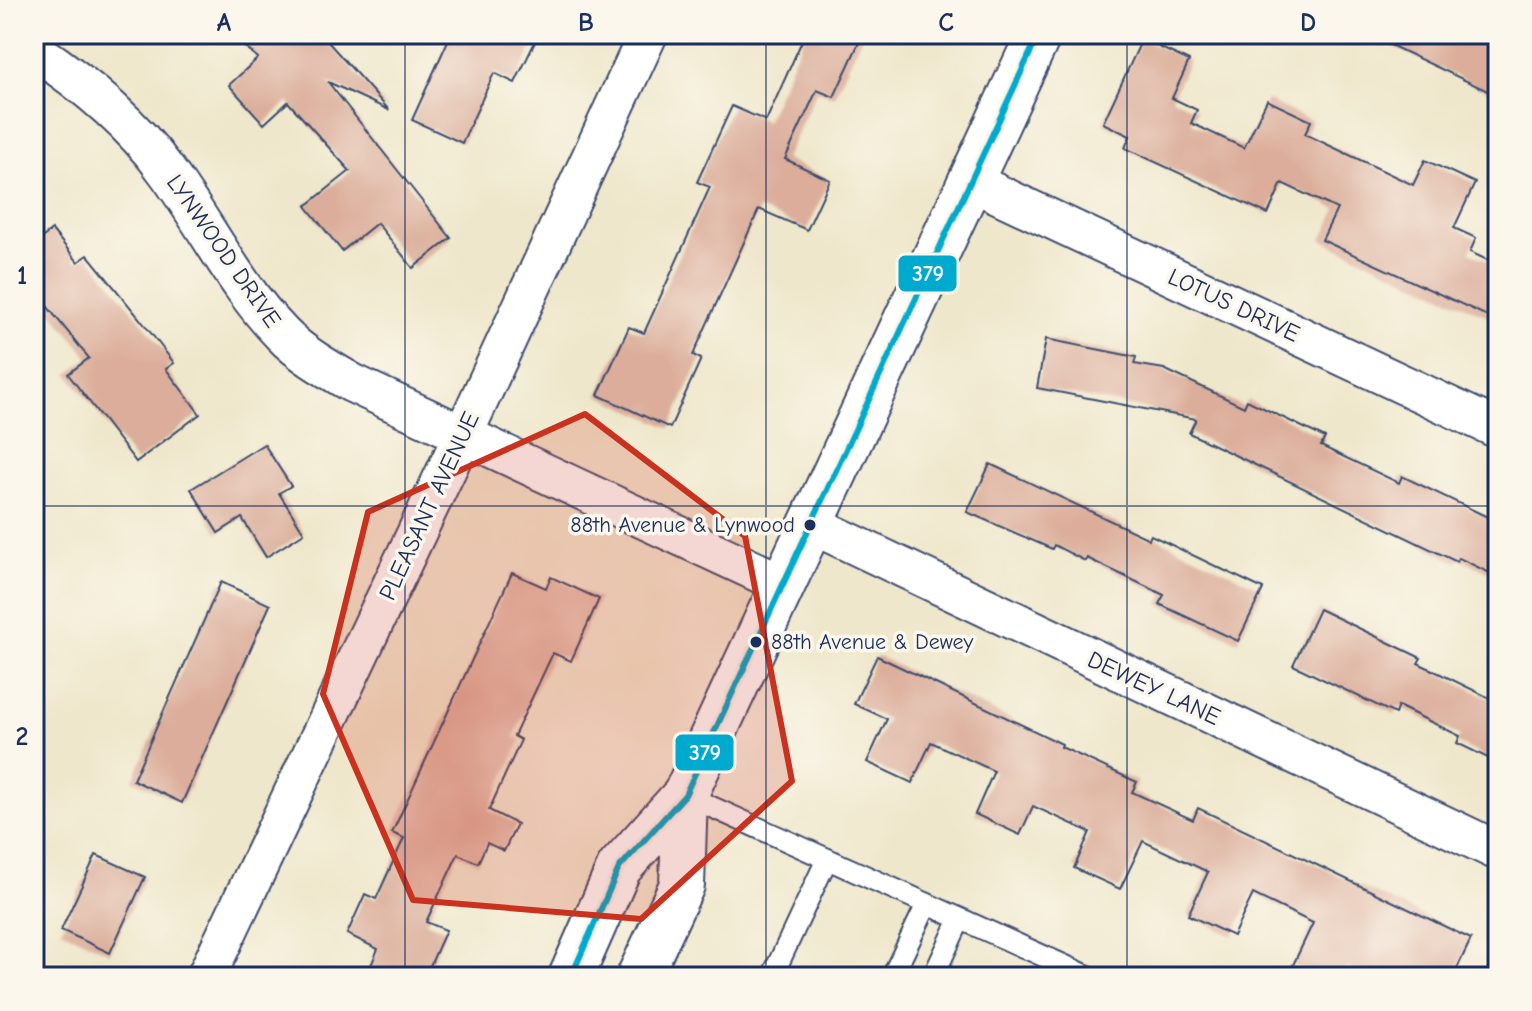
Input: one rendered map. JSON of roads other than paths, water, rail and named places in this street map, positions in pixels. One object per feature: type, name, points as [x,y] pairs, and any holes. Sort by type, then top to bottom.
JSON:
[{"type":"street","name":"PLEASANT AVENUE","points":[[206,977],[463,435],[648,34]]},
{"type":"street","points":[[571,977],[619,868],[685,795],[1039,34]]},
{"type":"street","name":"LYNWOOD DRIVE","points":[[34,50],[78,81],[131,129],[164,166],[260,310],[284,336],[318,362],[352,383],[783,584]]},
{"type":"street","name":"LOTUS DRIVE","points":[[970,181],[1498,429]]},
{"type":"street","name":"DEWEY LANE","points":[[811,524],[1498,851]]},
{"type":"street","points":[[639,977],[682,885],[685,795]]},
{"type":"lane","points":[[685,795],[1090,977]]},
{"type":"lane","points":[[772,977],[827,859]]},
{"type":"lane","points":[[892,977],[927,904]]},
{"type":"lane","points":[[933,977],[960,919]]},
{"type":"place","name":"88th Avenue & Lynwood","points":[[810,525]]},
{"type":"place","name":"88th Avenue & Dewey","points":[[756,642]]}]
